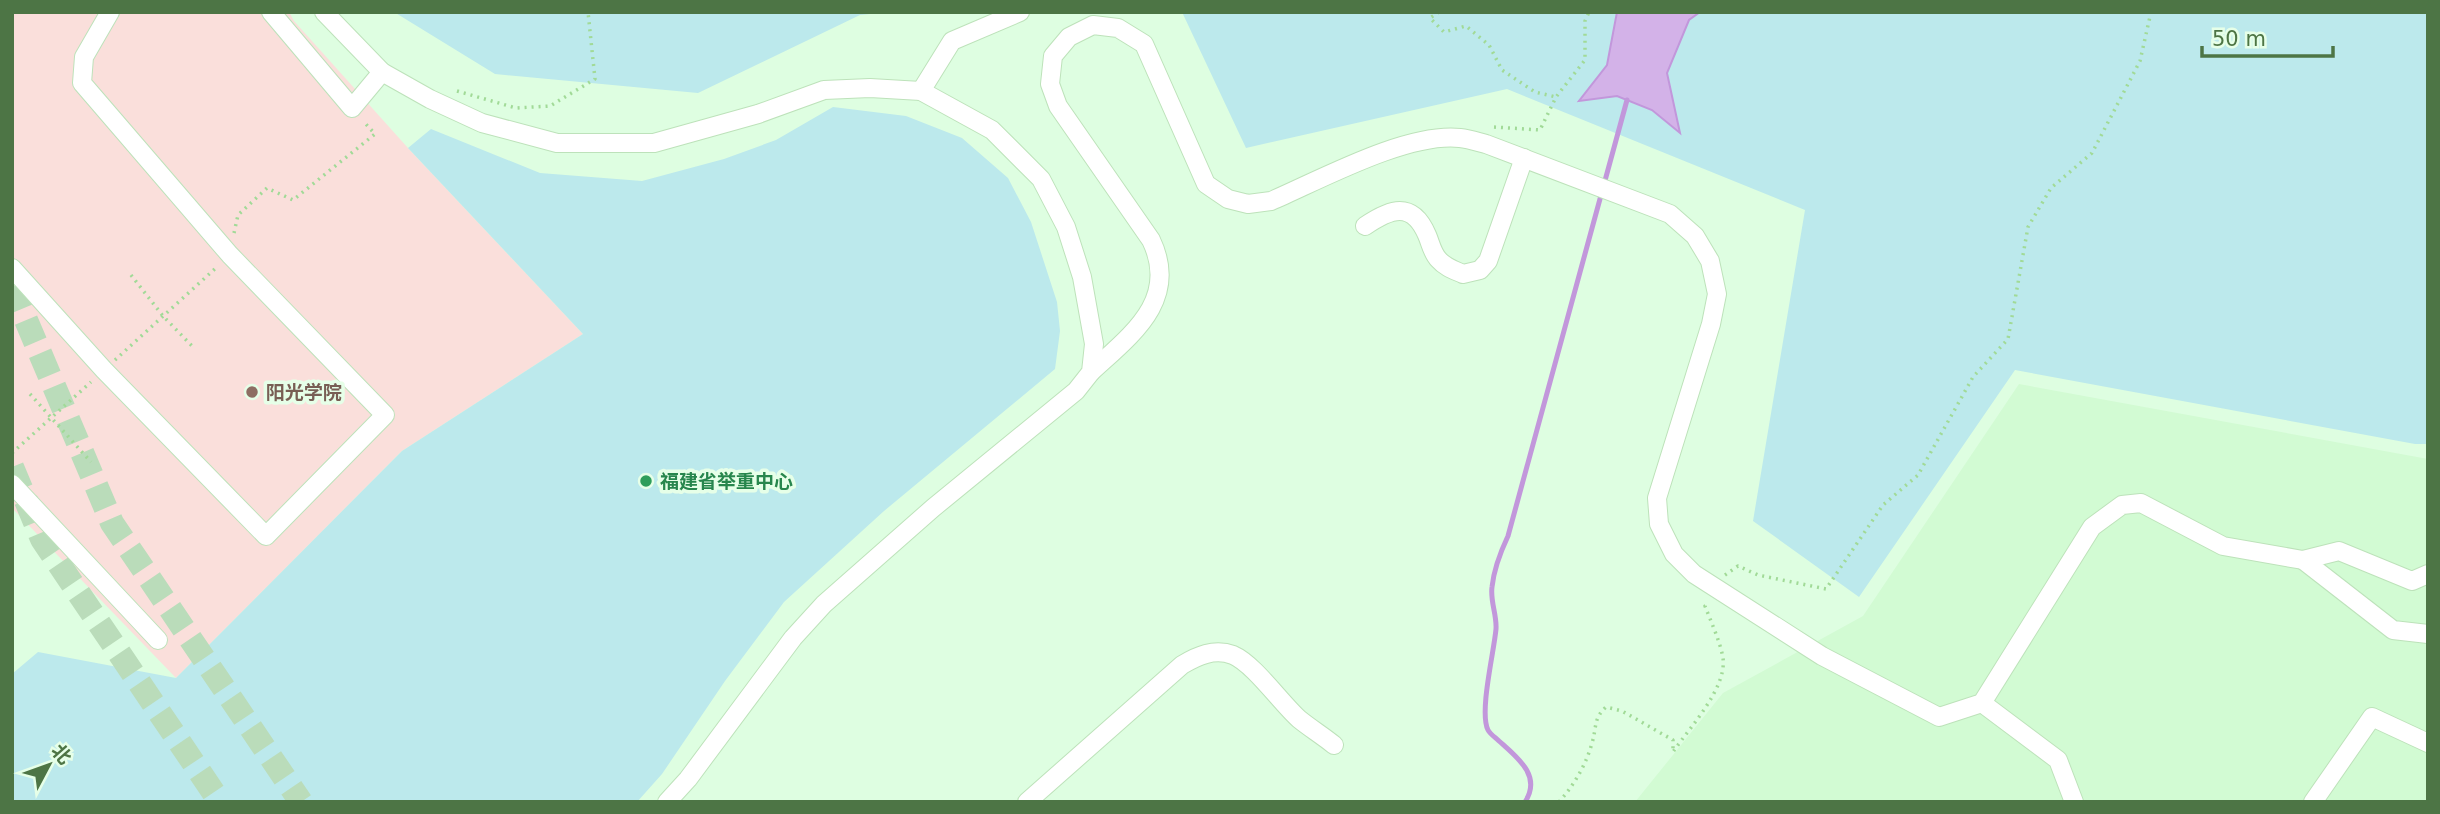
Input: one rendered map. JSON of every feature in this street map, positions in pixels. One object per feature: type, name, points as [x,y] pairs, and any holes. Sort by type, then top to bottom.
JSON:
[{"type":"street","points":[[12,268],[104,370],[266,536],[385,415],[230,255],[82,83],[84,57],[110,12]]},
{"type":"street","points":[[271,12],[352,108],[382,72]]},
{"type":"street","points":[[324,12],[382,72],[430,99],[482,123],[557,142],[654,143],[758,114],[824,90],[870,88],[921,91],[992,130],[1041,178],[1066,227],[1082,277],[1094,345],[1091,372]]},
{"type":"street","points":[[921,91],[952,41],[1020,12]]},
{"type":"street","points":[[667,802],[688,779],[793,638],[824,604],[933,508],[1076,391],[1091,372],[1136,331],[1154,304],[1161,279],[1159,255],[1152,240],[1058,106],[1050,84],[1053,56],[1069,37],[1093,25],[1118,28],[1144,44],[1206,184],[1228,199],[1248,204],[1270,201],[1393,148],[1424,140],[1489,135],[1524,158],[1670,214],[1695,236],[1710,261],[1717,294],[1711,324],[1657,498],[1659,524],[1674,554],[1694,574],[1822,656],[1938,717],[1982,703],[2092,527],[2122,505],[2141,503],[2223,546],[2303,560],[2339,551],[2412,581],[2428,574]]},
{"type":"street","points":[[1365,226],[1380,215],[1394,210],[1405,211],[1420,223],[1439,260],[1463,274],[1480,270],[1488,261],[1524,158]]},
{"type":"street","points":[[12,484],[158,640]]},
{"type":"street","points":[[2303,560],[2393,630],[2428,634]]},
{"type":"street","points":[[1027,802],[1182,665],[1197,656],[1214,652],[1233,656],[1250,668],[1300,719],[1334,745]]},
{"type":"street","points":[[1982,703],[2058,760],[2074,802]]},
{"type":"street","points":[[2313,802],[2372,717],[2428,743]]},
{"type":"path","points":[[430,99],[451,89],[516,108],[550,106],[595,79],[588,12]]},
{"type":"path","points":[[1439,12],[1430,18],[1444,32],[1466,26],[1489,45],[1502,70],[1535,92],[1556,97]]},
{"type":"path","points":[[1489,135],[1540,130],[1556,97],[1585,61],[1585,21],[1589,12]]},
{"type":"path","points":[[1559,802],[1575,784],[1592,744],[1597,715],[1606,707],[1622,711],[1672,740],[1673,752],[1722,677],[1723,657],[1705,606],[1726,596],[1724,576],[1738,566],[1758,575],[1826,589],[1884,505],[1918,475],[1973,377],[2008,340],[2028,227],[2051,188],[2092,152],[2140,61],[2151,12]]},
{"type":"path","points":[[12,453],[230,255],[237,215],[267,188],[293,200],[375,134],[352,108]]},
{"type":"path","points":[[131,275],[163,316],[194,348]]},
{"type":"path","points":[[30,394],[91,462]]},
{"type":"shaded area","name":"阳光学院","points":[[12,12],[289,12],[294,21],[408,148],[583,334],[402,451],[176,678],[12,508]]},
{"type":"shaded area","points":[[394,12],[890,12],[860,15],[698,93],[495,74]]},
{"type":"shaded area","points":[[1182,12],[2428,12],[2428,444],[2415,444],[2015,370],[1859,597],[1753,521],[1805,210],[1507,89],[1246,148]]},
{"type":"shaded area","points":[[1617,12],[1700,12],[1689,20],[1667,73],[1680,133],[1652,110],[1617,96],[1579,101],[1607,65]]},
{"type":"shaded area","name":"福建省举重中心","points":[[833,107],[906,116],[962,138],[1008,178],[1031,222],[1057,302],[1060,331],[1055,369],[884,511],[784,602],[725,681],[662,774],[637,802],[12,802],[12,674],[38,652],[176,678],[402,451],[583,334],[408,148],[431,129],[540,173],[642,181],[724,159],[776,140]]},
{"type":"shaded area","points":[[2019,384],[2428,459],[2428,802],[1635,802],[1723,693],[1863,616]]},
{"type":"waterway","points":[[1525,802],[1531,784],[1526,768],[1489,731],[1486,721],[1486,696],[1496,629],[1493,580],[1508,536],[1627,100]]},
{"type":"tunnel","points":[[12,287],[112,523],[301,802]]},
{"type":"tunnel","points":[[12,467],[42,539],[220,802]]},
{"type":"place","name":"阳光学院","points":[[252,392]]},
{"type":"place","name":"福建省举重中心","points":[[646,481]]}]
